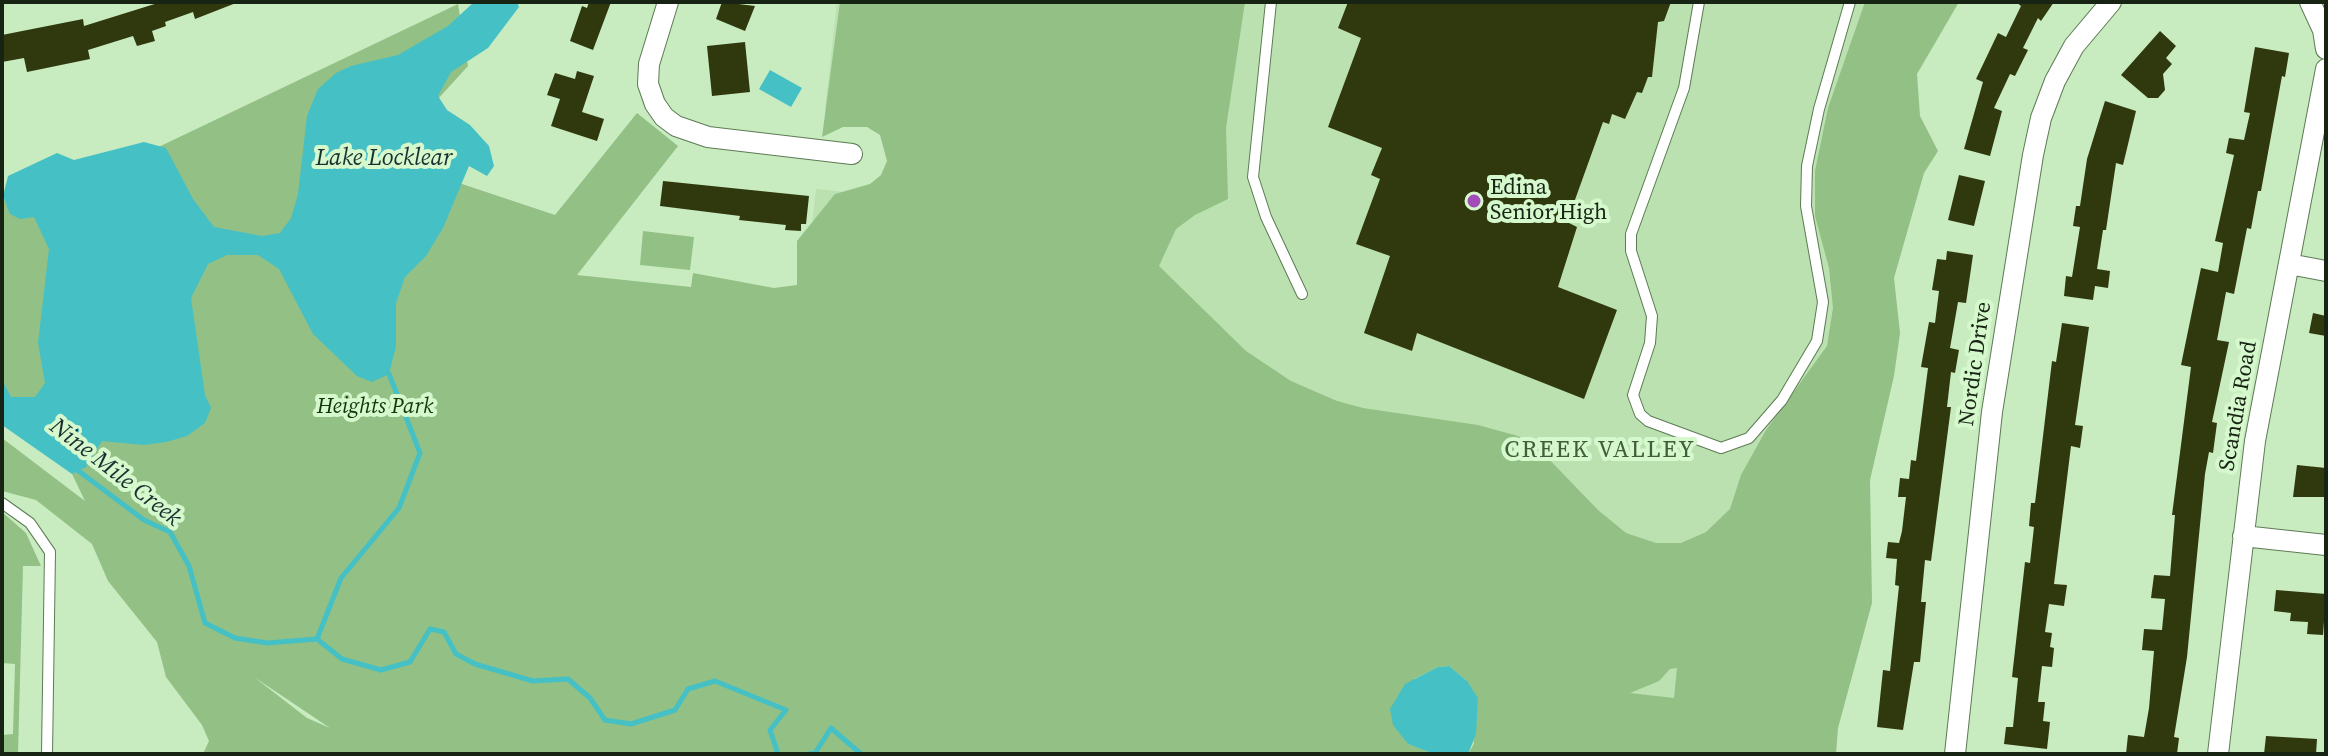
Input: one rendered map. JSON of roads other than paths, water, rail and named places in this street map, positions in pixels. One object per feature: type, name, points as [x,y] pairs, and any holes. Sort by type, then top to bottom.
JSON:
[{"type":"street","points":[[668,2],[649,64],[648,84],[655,104],[664,117],[676,126],[708,137],[852,154]]},
{"type":"street","name":"Nordic Drive","points":[[1955,754],[1992,412],[2033,155],[2041,118],[2055,81],[2074,46],[2111,2]]},
{"type":"street","points":[[2310,2],[2323,30],[2326,49]]},
{"type":"street","name":"Scandia Road","points":[[2218,754],[2255,441],[2326,69]]},
{"type":"street","points":[[2289,264],[2326,271]]},
{"type":"street","points":[[2243,536],[2326,545]]},
{"type":"lane","points":[[1271,2],[1260,84],[1253,177],[1266,217],[1302,294]]},
{"type":"lane","points":[[1699,2],[1684,88],[1631,234],[1631,251],[1652,316],[1650,343],[1633,395],[1640,414],[1648,421],[1721,448],[1749,438],[1782,400],[1817,341],[1823,302],[1806,206],[1807,166],[1819,109],[1850,2]]},
{"type":"lane","points":[[2,503],[30,523],[50,552],[47,754]]},
{"type":"water","name":"Lake Locklear","points":[[474,2],[517,2],[519,7],[488,48],[451,72],[438,96],[447,110],[470,125],[489,146],[494,166],[487,176],[469,166],[443,228],[426,256],[405,277],[396,303],[396,346],[389,374],[372,382],[357,376],[313,334],[279,269],[258,255],[227,255],[208,264],[191,298],[205,395],[211,408],[205,423],[187,436],[166,442],[144,445],[102,441],[86,467],[72,474],[2,425],[2,380],[11,397],[35,397],[45,383],[38,343],[49,249],[34,217],[20,219],[10,214],[3,196],[8,176],[57,153],[74,160],[144,142],[166,148],[193,199],[214,227],[262,236],[280,233],[291,218],[298,194],[307,116],[318,89],[336,73],[351,66],[398,55],[448,26]]},
{"type":"water","points":[[770,70],[802,88],[791,107],[759,89]]},
{"type":"water","points":[[1449,666],[1467,681],[1478,698],[1476,734],[1468,754],[1434,754],[1408,744],[1393,725],[1390,709],[1405,684],[1438,667]]},
{"type":"waterway","points":[[317,639],[341,578],[399,508],[420,453],[389,374]]},
{"type":"waterway","name":"Nine Mile Creek","points":[[76,469],[144,520],[170,532],[189,566],[205,623],[235,638],[267,643],[317,639],[342,659],[381,670],[410,662],[430,629],[444,632],[456,654],[475,664],[533,681],[568,679],[590,698],[605,720],[631,724],[675,710],[688,689],[715,681],[786,710],[770,730],[778,754]]},
{"type":"waterway","name":"Nine Mile Creek","points":[[808,754],[815,753],[831,728],[861,754]]},
{"type":"place","name":"Edina Senior High","points":[[1474,201]]},
{"type":"district","name":"CREEK VALLEY","points":[[1600,451]]},
{"type":"park label","name":"Heights Park","points":[[375,407]]}]
